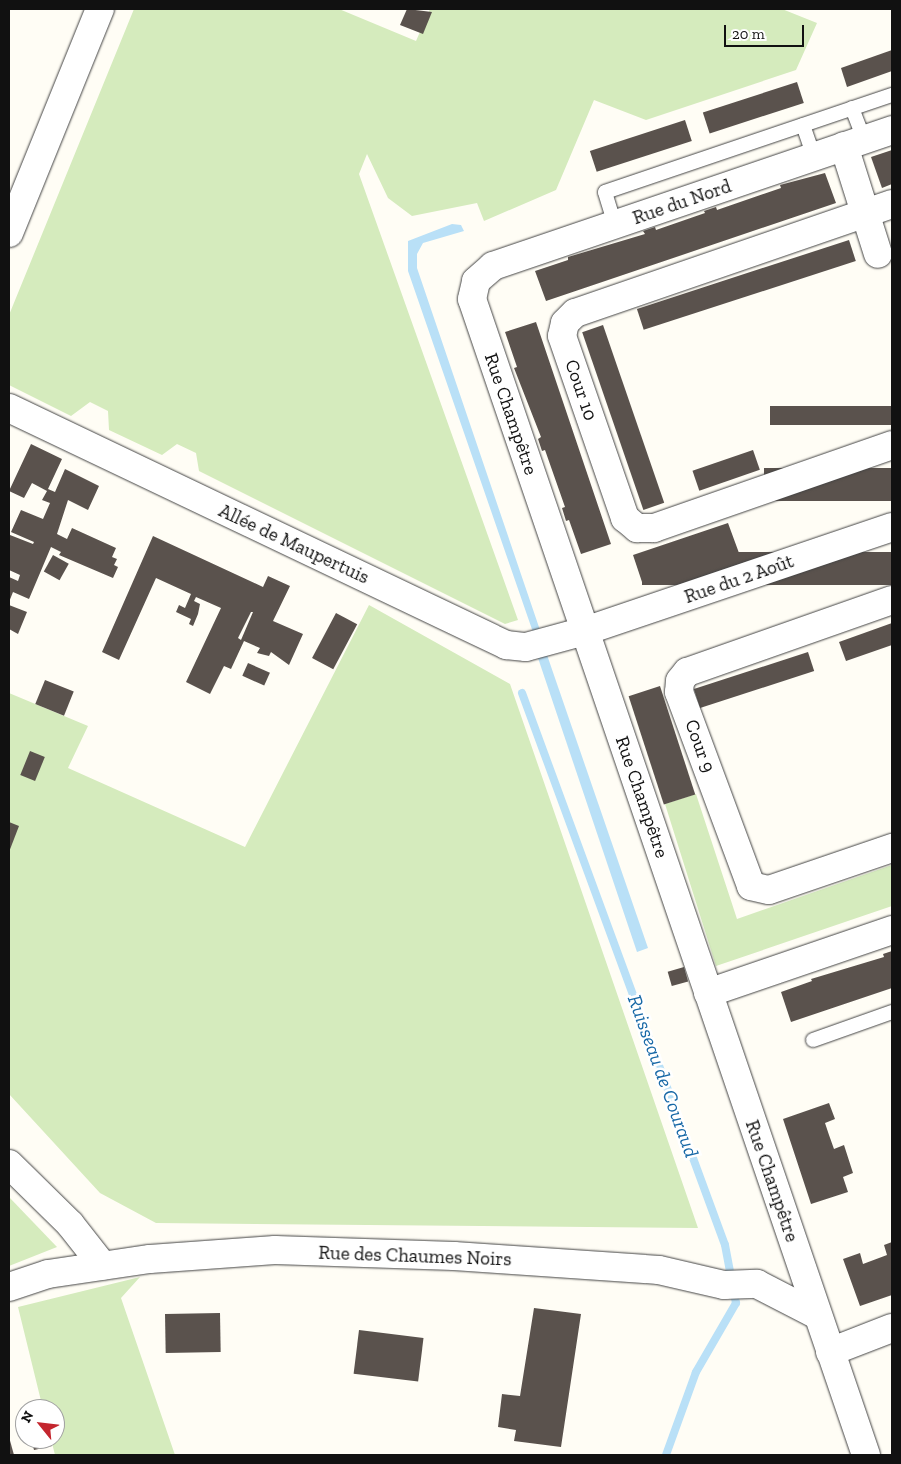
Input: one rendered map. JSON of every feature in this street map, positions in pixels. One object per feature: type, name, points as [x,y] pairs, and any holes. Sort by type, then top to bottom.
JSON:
[{"type":"street","points":[[9,233],[100,9]]},
{"type":"street","name":"Rue du Nord","points":[[476,281],[493,266],[892,130]]},
{"type":"street","points":[[854,143],[866,213],[878,254]]},
{"type":"street","name":"Cour 10","points":[[892,204],[575,312],[565,323],[562,336],[625,518],[638,528],[654,528],[892,445]]},
{"type":"street","name":"Rue Champêtre","points":[[476,281],[472,299],[786,1218],[815,1314],[866,1455]]},
{"type":"street","name":"Allée de Maupertuis","points":[[9,408],[506,645],[526,647],[585,631]]},
{"type":"street","name":"Rue du 2 Août","points":[[585,631],[892,527]]},
{"type":"street","name":"Cour 9","points":[[892,600],[687,672],[680,680],[679,692],[751,886],[769,890],[892,848]]},
{"type":"street","points":[[708,993],[892,930]]},
{"type":"street","points":[[9,1164],[70,1224],[103,1266]]},
{"type":"street","name":"Rue des Chaumes Noirs","points":[[9,1286],[48,1274],[103,1266],[275,1250],[434,1255],[659,1270],[783,1295],[815,1314]]},
{"type":"street","points":[[830,1352],[888,1337]]},
{"type":"lane","points":[[615,225],[605,192],[892,95]]},
{"type":"lane","points":[[852,108],[854,143]]},
{"type":"lane","points":[[803,125],[814,157]]},
{"type":"lane","points":[[812,1040],[892,1012]]},
{"type":"green space","points":[[134,9],[339,9],[416,41],[430,9],[782,9],[817,23],[796,70],[646,120],[594,100],[556,190],[484,221],[477,203],[412,216],[388,198],[367,154],[359,174],[518,620],[505,624],[199,471],[196,453],[177,444],[162,455],[109,430],[108,411],[90,402],[71,416],[9,385],[9,315]]},
{"type":"green space","points":[[369,605],[510,684],[698,1228],[156,1223],[100,1193],[9,1094],[9,693],[88,726],[68,768],[245,847]]},
{"type":"green space","points":[[696,794],[737,919],[892,865],[892,906],[716,966],[665,804]]},
{"type":"green space","points":[[9,1197],[57,1247],[9,1266]]},
{"type":"green space","points":[[140,1277],[121,1298],[175,1455],[55,1455],[54,1449],[65,1449],[65,1399],[41,1399],[18,1307]]},
{"type":"water","points":[[452,224],[461,225],[464,231],[423,243],[417,254],[417,268],[542,636],[535,638],[408,271],[408,241]]},
{"type":"water","points":[[546,652],[648,948],[637,952],[537,655]]},
{"type":"building","points":[[407,9],[432,12],[423,34],[400,25]]},
{"type":"building","points":[[892,50],[892,71],[847,87],[841,68]]},
{"type":"building","points":[[797,82],[804,103],[710,134],[703,113]]},
{"type":"building","points":[[685,120],[692,141],[597,172],[590,151]]},
{"type":"building","points":[[892,150],[892,184],[882,188],[871,157]]},
{"type":"building","points":[[825,173],[836,203],[546,301],[535,271],[568,260],[568,257],[645,234],[643,231],[655,227],[656,230],[705,213],[704,211],[716,207],[717,210],[781,188],[780,185]]},
{"type":"building","points":[[849,240],[856,261],[644,330],[637,309]]},
{"type":"building","points":[[536,322],[611,544],[581,554],[569,520],[566,521],[562,508],[565,507],[545,450],[542,451],[538,439],[541,437],[514,368],[517,367],[505,332]]},
{"type":"building","points":[[603,325],[664,503],[643,510],[582,332]]},
{"type":"building","points":[[770,406],[892,406],[892,425],[770,425]]},
{"type":"building","points":[[31,444],[62,459],[48,489],[55,492],[65,469],[99,486],[88,510],[68,500],[57,534],[67,539],[72,528],[116,548],[112,557],[117,559],[114,565],[118,567],[113,578],[59,555],[61,552],[51,547],[29,599],[13,592],[9,602],[9,577],[18,581],[20,575],[9,570],[10,535],[33,544],[34,542],[11,532],[21,510],[43,519],[50,503],[42,500],[47,491],[32,483],[24,498],[9,491]]},
{"type":"building","points":[[753,450],[760,470],[699,491],[692,471]]},
{"type":"building","points":[[764,468],[892,468],[892,501],[764,501]]},
{"type":"building","points":[[728,523],[739,553],[687,574],[685,571],[643,585],[633,555]]},
{"type":"building","points":[[153,536],[263,587],[268,576],[290,586],[273,621],[303,634],[289,665],[271,652],[269,656],[257,653],[260,648],[244,641],[231,669],[224,666],[210,694],[186,682],[221,608],[196,597],[194,601],[200,604],[193,626],[189,624],[191,619],[176,612],[179,605],[185,608],[191,594],[156,578],[119,660],[102,652]],"holes":[[[251,612],[253,612],[241,640],[238,638]]]},
{"type":"building","points":[[642,552],[892,552],[892,585],[642,585]]},
{"type":"building","points":[[53,555],[69,564],[60,580],[44,572]]},
{"type":"building","points":[[9,605],[27,612],[18,634],[9,629]]},
{"type":"building","points":[[336,613],[357,624],[333,669],[312,658]]},
{"type":"building","points":[[892,623],[892,645],[846,661],[839,642]]},
{"type":"building","points":[[808,652],[814,671],[700,708],[694,689]]},
{"type":"building","points":[[248,663],[270,673],[264,686],[242,676]]},
{"type":"building","points":[[45,680],[74,692],[64,716],[35,704]]},
{"type":"building","points":[[660,686],[695,794],[664,805],[629,696]]},
{"type":"building","points":[[30,751],[45,757],[35,781],[20,775]]},
{"type":"building","points":[[9,822],[19,826],[9,852]]},
{"type":"building","points":[[892,951],[892,988],[791,1022],[781,992],[812,981],[811,979],[884,957],[883,954]]},
{"type":"building","points":[[684,967],[688,981],[672,986],[668,972]]},
{"type":"building","points":[[829,1103],[835,1119],[825,1123],[829,1135],[834,1149],[844,1145],[853,1173],[843,1177],[848,1192],[811,1204],[783,1119]]},
{"type":"building","points":[[892,1242],[892,1295],[860,1306],[843,1259],[860,1253],[863,1264],[887,1255],[884,1245]]},
{"type":"building","points":[[534,1308],[581,1314],[561,1447],[514,1441],[516,1430],[498,1427],[502,1394],[520,1396]]},
{"type":"building","points":[[220,1313],[221,1352],[166,1353],[165,1314]]},
{"type":"building","points":[[359,1330],[424,1338],[418,1382],[354,1374]]},
{"type":"building","points":[[9,1437],[14,1455],[9,1455]]},
{"type":"waterway","name":"Ruisseau de Couraud","points":[[522,693],[725,1245],[736,1303],[696,1372],[666,1455]]}]
